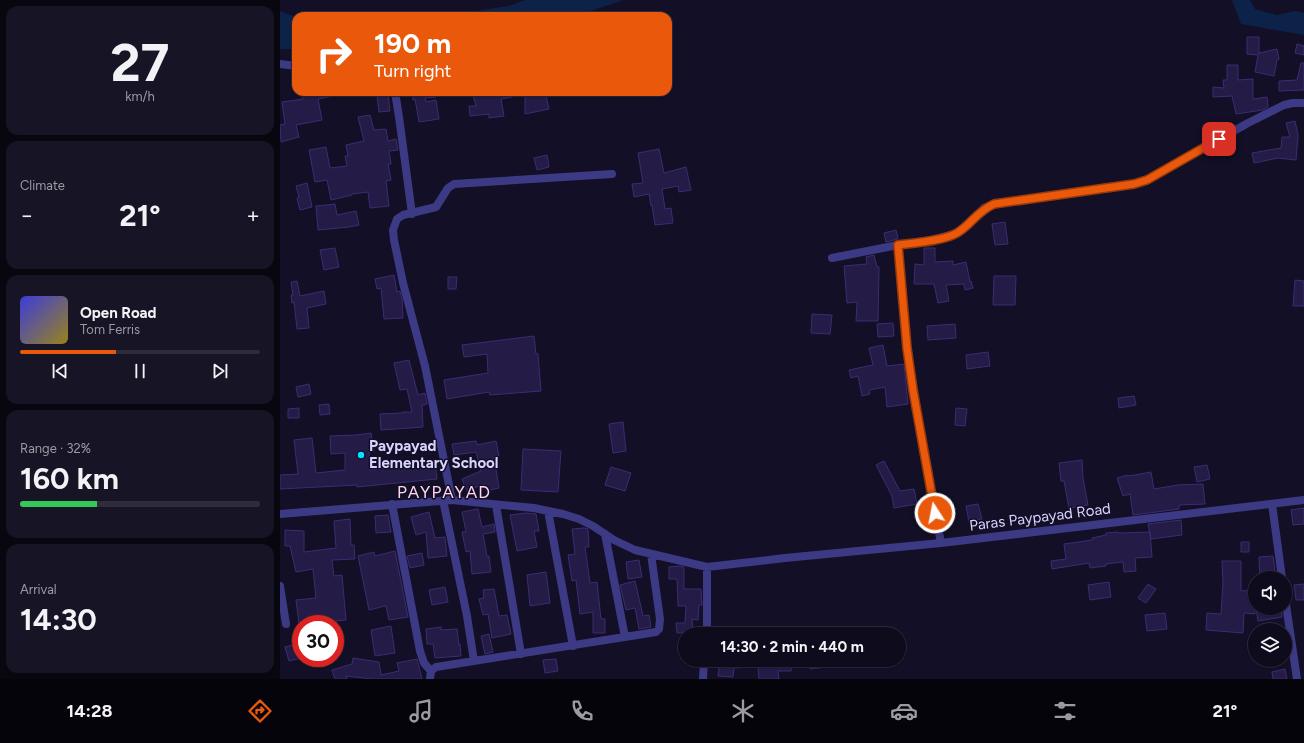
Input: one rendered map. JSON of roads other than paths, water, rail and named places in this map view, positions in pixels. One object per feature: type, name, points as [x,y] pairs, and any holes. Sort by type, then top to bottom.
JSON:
[{"type":"street","points":[[280,64],[292,66]]},
{"type":"street","points":[[396,96],[412,214]]},
{"type":"street","points":[[832,258],[931,240],[955,234],[964,228],[984,208],[994,204],[1134,184],[1147,180],[1284,104],[1304,103]]},
{"type":"street","points":[[452,500],[425,366],[403,283],[394,240],[393,230],[397,219],[403,215],[436,207],[448,188],[454,184],[612,174]]},
{"type":"street","points":[[898,245],[905,334],[911,379],[941,543]]},
{"type":"street","points":[[443,500],[467,616],[474,661]]},
{"type":"street","name":"Paras Paypayad Road","points":[[280,514],[346,510],[392,504],[443,500],[548,511],[579,519],[626,546],[651,554],[707,567],[941,543],[1304,500]]},
{"type":"street","points":[[392,504],[420,651],[424,664],[431,675],[436,667],[653,633],[659,629],[660,625],[651,554]]},
{"type":"street","points":[[1272,504],[1281,571]]},
{"type":"street","points":[[496,505],[521,654]]},
{"type":"street","points":[[548,511],[573,646]]},
{"type":"street","points":[[605,534],[625,637]]},
{"type":"street","points":[[707,567],[707,627]]},
{"type":"street","points":[[280,586],[286,624]]},
{"type":"street","points":[[1287,615],[1296,679]]},
{"type":"street","points":[[703,679],[704,667]]},
{"type":"water","points":[[525,0],[624,0],[587,12],[468,12],[509,6]]},
{"type":"water","points":[[1232,0],[1250,0],[1255,9],[1277,15],[1295,11],[1304,13],[1304,35],[1241,24]]},
{"type":"water","points":[[280,11],[292,16],[292,49],[280,49]]},
{"type":"place","name":"Paypayad Elementary School","points":[[361,455]]},
{"type":"district","name":"PAYPAYAD","points":[[444,492]]}]
